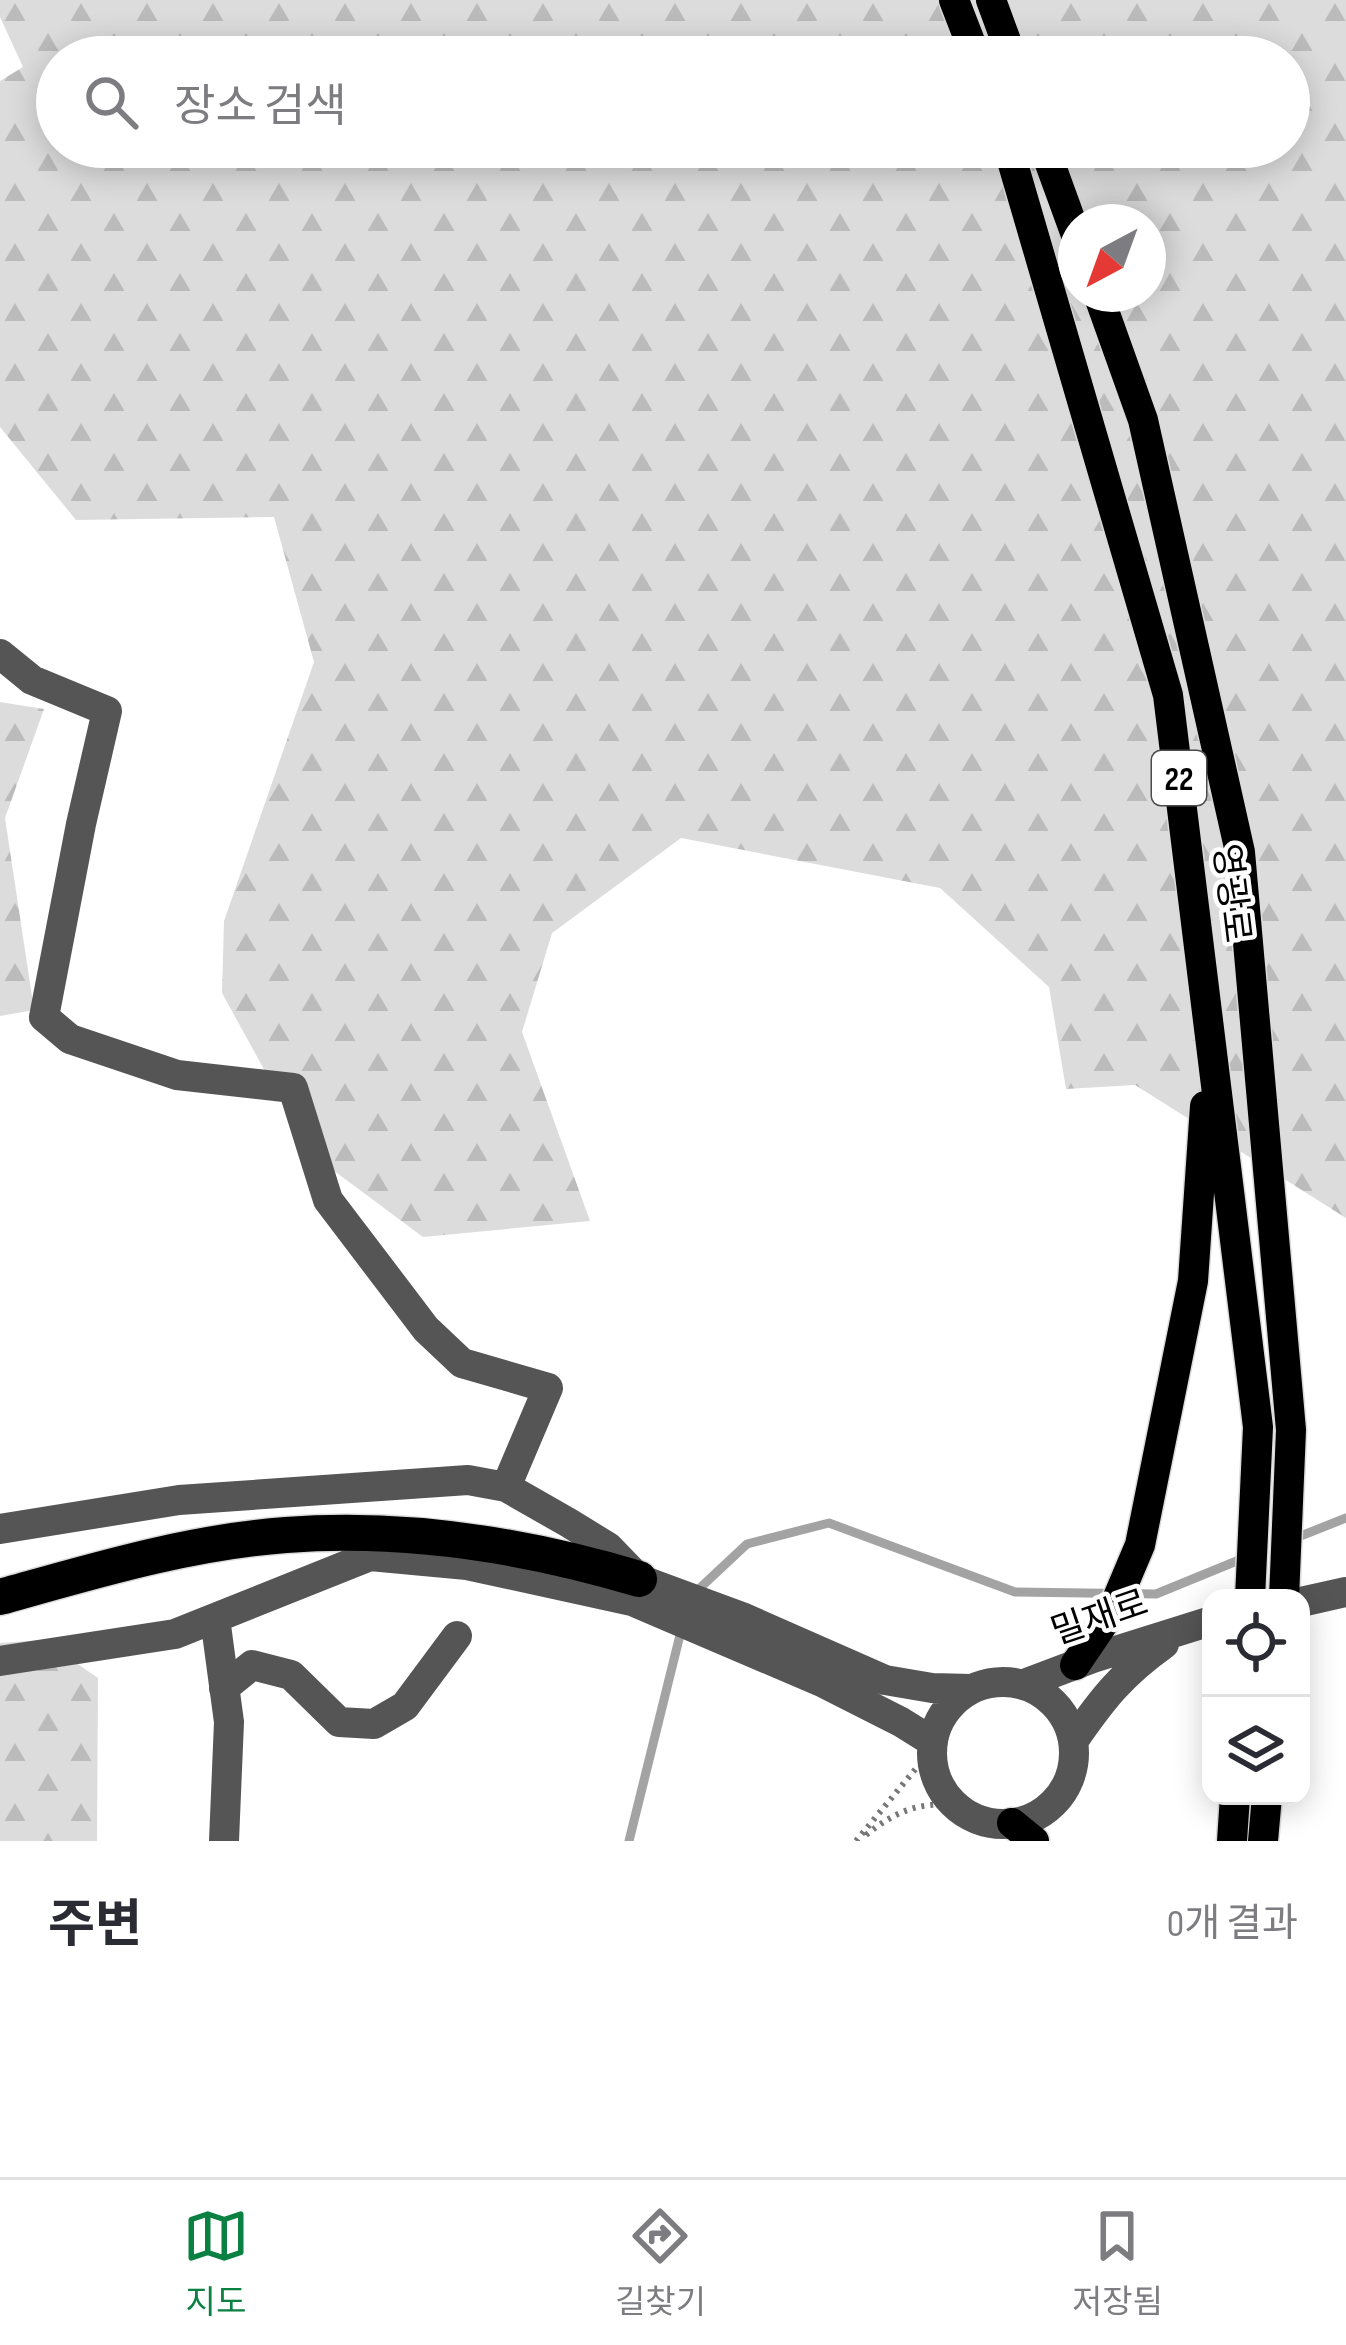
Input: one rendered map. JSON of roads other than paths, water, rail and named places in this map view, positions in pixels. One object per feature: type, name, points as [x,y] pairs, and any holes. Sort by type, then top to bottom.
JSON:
[{"type":"highway","points":[[0,1598],[185,1550],[282,1535],[351,1532],[471,1541],[565,1557],[636,1590]]},
{"type":"highway","points":[[0,1618],[220,1567],[370,1556]]},
{"type":"main road","points":[[954,0],[968,36]]},
{"type":"main road","points":[[991,0],[1004,36]]},
{"type":"main road","name":"영광로","points":[[1014,168],[1168,695],[1258,1427],[1250,1589]]},
{"type":"main road","points":[[1052,168],[1065,204]]},
{"type":"main road","name":"영광로","points":[[1104,312],[1143,420],[1240,852],[1291,1430],[1284,1589]]},
{"type":"main road","points":[[1076,1665],[1113,1609],[1140,1545],[1193,1281],[1209,1022]]},
{"type":"main road","points":[[1232,1841],[1234,1805]]},
{"type":"main road","points":[[1263,1841],[1267,1805]]},
{"type":"street","points":[[0,654],[32,680],[107,711],[44,1017],[70,1039],[177,1075],[293,1088],[328,1200],[426,1329],[462,1363],[548,1388],[506,1487]]},
{"type":"street","points":[[0,1529],[179,1500],[468,1480],[506,1487],[608,1547],[636,1590]]},
{"type":"street","points":[[0,1661],[175,1634],[370,1556],[636,1590],[885,1680],[932,1688],[1024,1684],[1042,1693],[1068,1721],[1074,1766],[1057,1800],[1023,1832],[964,1813],[940,1785],[932,1746],[942,1717],[971,1689]]},
{"type":"street","points":[[1310,1600],[1346,1592]]},
{"type":"street","points":[[215,1618],[229,1723],[224,1841]]},
{"type":"street","name":"밀재로","points":[[1024,1684],[1202,1623]]},
{"type":"street","name":"밀재로","points":[[1074,1740],[1102,1698],[1130,1669],[1202,1624]]},
{"type":"street","points":[[738,1630],[932,1746]]},
{"type":"street","points":[[224,1688],[252,1665],[291,1675],[339,1723],[374,1724],[405,1706],[458,1636]]},
{"type":"waterway","points":[[1293,1539],[1346,1518]]},
{"type":"waterway","points":[[698,1594],[747,1544],[829,1523],[1015,1592],[1156,1594],[1244,1558]]},
{"type":"waterway","points":[[629,1841],[681,1631]]}]
